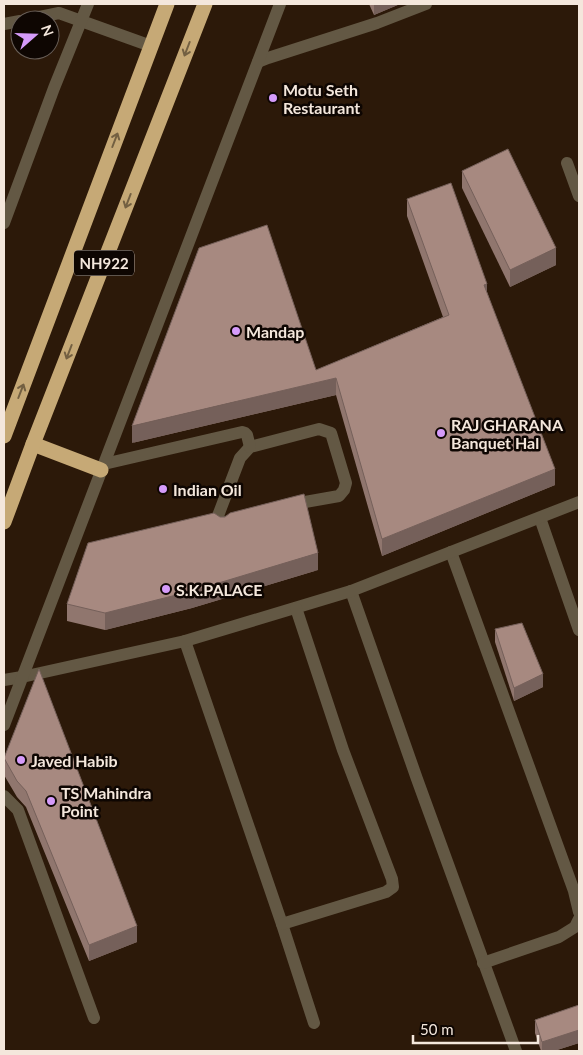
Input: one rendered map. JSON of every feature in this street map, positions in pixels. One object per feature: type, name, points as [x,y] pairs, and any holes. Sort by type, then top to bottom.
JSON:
[{"type":"highway","name":"NH922","points":[[4,436],[167,4]]},
{"type":"highway","name":"NH922","points":[[4,522],[205,4]]},
{"type":"highway","points":[[33,444],[103,467]]},
{"type":"street","points":[[4,223],[54,88],[88,4]]},
{"type":"street","points":[[4,725],[280,4]]},
{"type":"street","points":[[258,62],[377,23],[426,4]]},
{"type":"street","points":[[60,13],[151,46]]},
{"type":"street","points":[[567,164],[579,196]]},
{"type":"street","points":[[319,429],[325,430],[331,433],[346,483],[344,490],[339,496],[305,502],[224,522],[222,526],[216,521],[240,458],[250,447],[319,429]]},
{"type":"street","points":[[103,467],[242,432],[247,435],[250,447]]},
{"type":"street","points":[[4,680],[185,641],[351,591],[579,502]]},
{"type":"street","points":[[540,518],[579,630]]},
{"type":"street","points":[[452,552],[576,890],[579,912]]},
{"type":"street","points":[[351,591],[516,1051]]},
{"type":"street","points":[[282,924],[386,892],[393,887],[392,879],[343,750],[296,608]]},
{"type":"street","points":[[185,641],[282,924],[314,1024]]},
{"type":"street","points":[[4,796],[18,810],[94,1018]]},
{"type":"street","points":[[484,963],[560,937],[576,927],[579,919]]},
{"type":"building","points":[[508,149],[556,248],[510,270],[462,171]]},
{"type":"building","points":[[451,183],[487,284],[484,285],[555,469],[382,539],[336,378],[132,426],[199,248],[267,225],[316,370],[449,315],[407,199]]},
{"type":"building","name":"S.K.PALACE","points":[[304,494],[318,553],[192,591],[105,613],[67,604],[88,543],[214,513],[220,517],[225,517],[230,513]]},
{"type":"building","points":[[522,623],[543,674],[514,688],[495,629]]},
{"type":"building","name":"TS Mahindra Point","points":[[39,669],[137,926],[89,945],[26,791],[17,781],[4,758]]},
{"type":"building","points":[[579,1005],[579,1030],[542,1042],[535,1020]]},
{"type":"place","name":"Motu Seth Restaurant","points":[[273,98]]},
{"type":"place","name":"Mandap","points":[[236,331]]},
{"type":"place","name":"RAJ GHARANA Banquet Hal","points":[[441,433]]},
{"type":"place","name":"Indian Oil","points":[[163,489]]},
{"type":"place","name":"S.K.PALACE","points":[[166,589]]},
{"type":"place","name":"Javed Habib","points":[[21,760]]},
{"type":"place","name":"TS Mahindra Point","points":[[51,801]]}]
